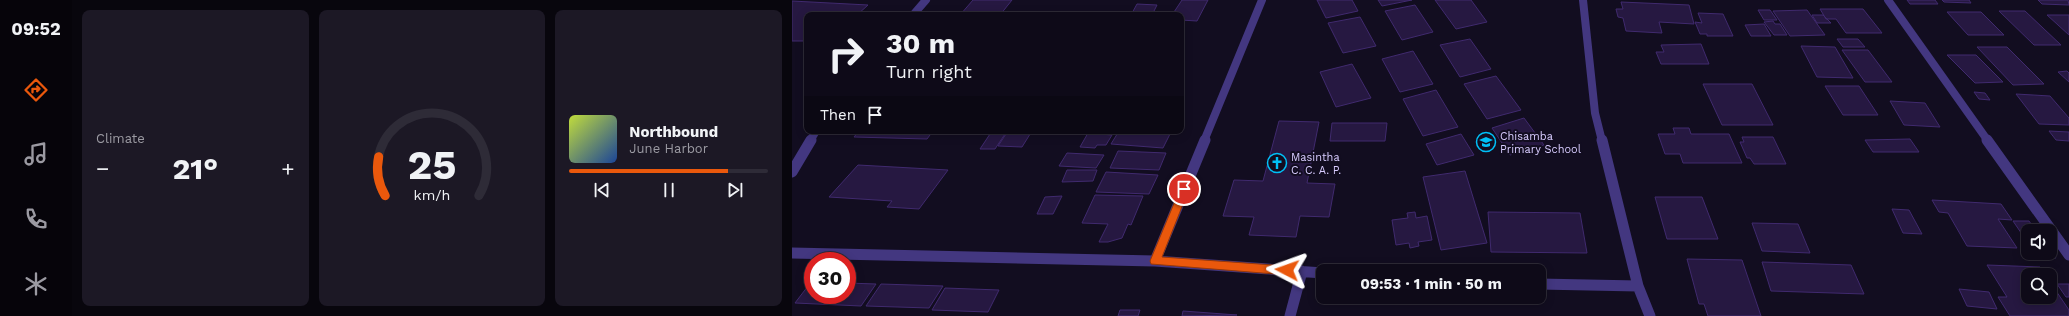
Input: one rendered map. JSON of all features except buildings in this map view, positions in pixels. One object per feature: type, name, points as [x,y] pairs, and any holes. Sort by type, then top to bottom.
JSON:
[{"type":"street","points":[[916,12],[926,0]]},
{"type":"street","points":[[1155,261],[1262,0]]},
{"type":"street","points":[[1583,0],[1595,113],[1638,286],[1650,316]]},
{"type":"street","points":[[1888,0],[2069,255]]},
{"type":"street","points":[[792,172],[814,134]]},
{"type":"street","points":[[792,253],[1155,261],[1316,272]]},
{"type":"street","points":[[1290,316],[1302,271]]},
{"type":"street","points":[[1546,284],[1638,286]]},
{"type":"place","name":"Chisamba Primary School","points":[[1486,142]]},
{"type":"place","name":"Masintha C. C. A. P.","points":[[1277,163]]},
{"type":"route","points":[[1184,189],[1155,261],[1287,270]]}]
